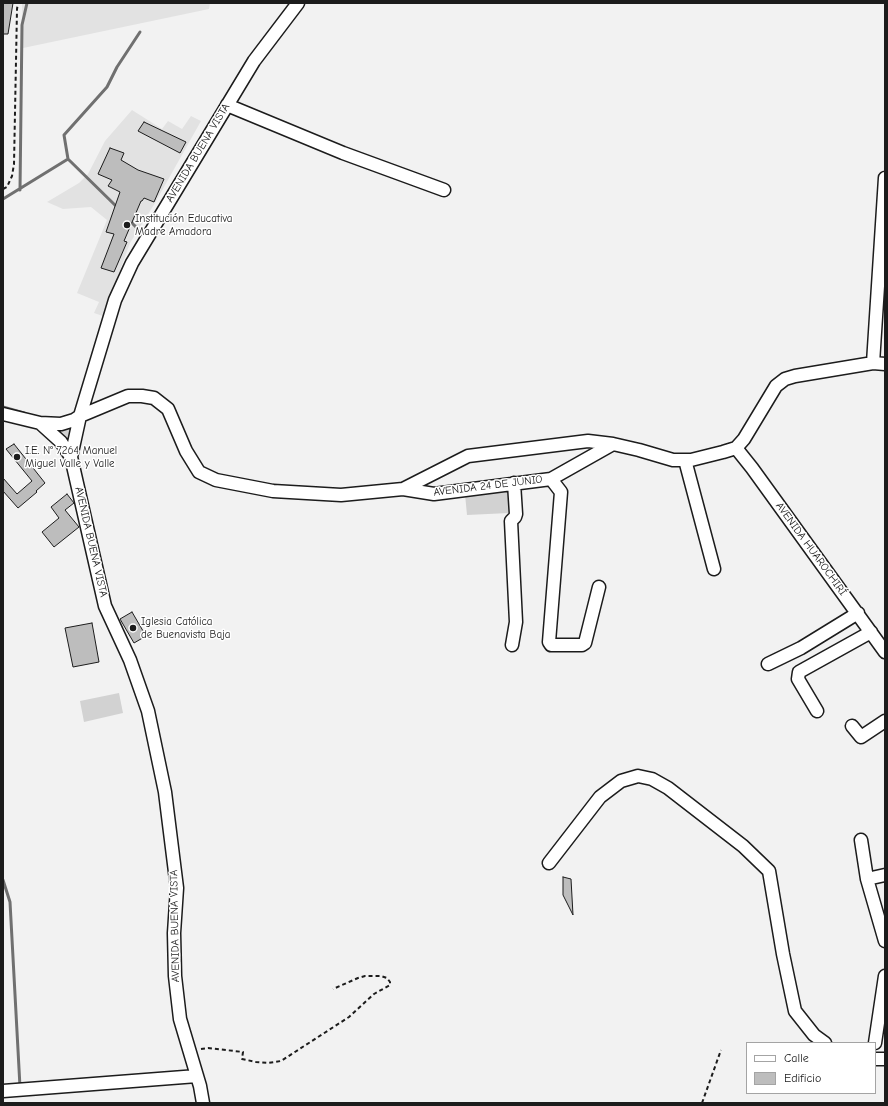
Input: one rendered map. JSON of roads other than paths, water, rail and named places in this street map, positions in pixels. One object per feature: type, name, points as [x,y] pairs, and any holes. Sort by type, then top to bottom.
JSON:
[{"type":"street","name":"AVENIDA BUENA VISTA","points":[[203,1103],[197,1076],[180,1019],[175,976],[174,933],[177,888],[165,792],[148,710],[130,660],[105,606],[71,457],[80,416],[115,300],[132,263],[254,61],[298,3]]},
{"type":"street","points":[[227,105],[343,153],[444,190]]},
{"type":"street","points":[[736,448],[744,439],[776,386],[785,379],[795,376],[879,364],[885,178]]},
{"type":"street","name":"AVENIDA 24 DE JUNIO","points":[[3,414],[40,422],[61,424],[74,420],[80,416],[128,396],[154,398],[168,409],[186,451],[199,472],[216,480],[273,491],[341,494],[403,489],[434,494],[551,479],[614,444]]},
{"type":"street","points":[[40,422],[61,442],[71,457]]},
{"type":"street","name":"AVENIDA 24 DE JUNIO","points":[[403,489],[468,456],[588,441],[614,444],[672,460],[691,460],[736,448]]},
{"type":"street","name":"AVENIDA HUAROCHIRÍ","points":[[736,448],[885,652]]},
{"type":"street","points":[[685,460],[714,569]]},
{"type":"street","points":[[551,479],[560,492],[549,642],[551,645],[582,645],[585,643],[599,587]]},
{"type":"street","points":[[512,645],[516,622],[511,520],[516,514],[514,483]]},
{"type":"street","points":[[768,664],[801,648],[858,613]]},
{"type":"street","points":[[817,710],[798,679],[799,672],[871,632]]},
{"type":"street","points":[[852,726],[861,737],[885,720]]},
{"type":"street","points":[[549,863],[600,797],[621,781],[638,776],[652,779],[668,788],[743,846],[769,871],[795,1011],[814,1035],[824,1042]]},
{"type":"street","points":[[862,840],[867,879],[881,912],[885,941]]},
{"type":"street","points":[[867,879],[885,875]]},
{"type":"street","points":[[875,1042],[885,976]]},
{"type":"street","points":[[3,1091],[197,1076]]},
{"type":"waterway","points":[[20,190],[22,25],[27,3]]},
{"type":"waterway","points":[[68,159],[64,135],[107,87],[117,67],[140,32]]},
{"type":"waterway","points":[[3,199],[68,159],[118,208]]},
{"type":"waterway","points":[[130,221],[142,233],[140,240]]},
{"type":"waterway","points":[[3,407],[24,413]]},
{"type":"waterway","points":[[3,880],[10,902],[20,1087]]},
{"type":"place","name":"Institución Educativa Madre Amadora","points":[[127,225]]},
{"type":"place","name":"I.E. N° 7264 Manuel Miguel Valle y Valle","points":[[17,457]]},
{"type":"place","name":"Iglesia Católica de Buenavista Baja","points":[[133,628]]}]
